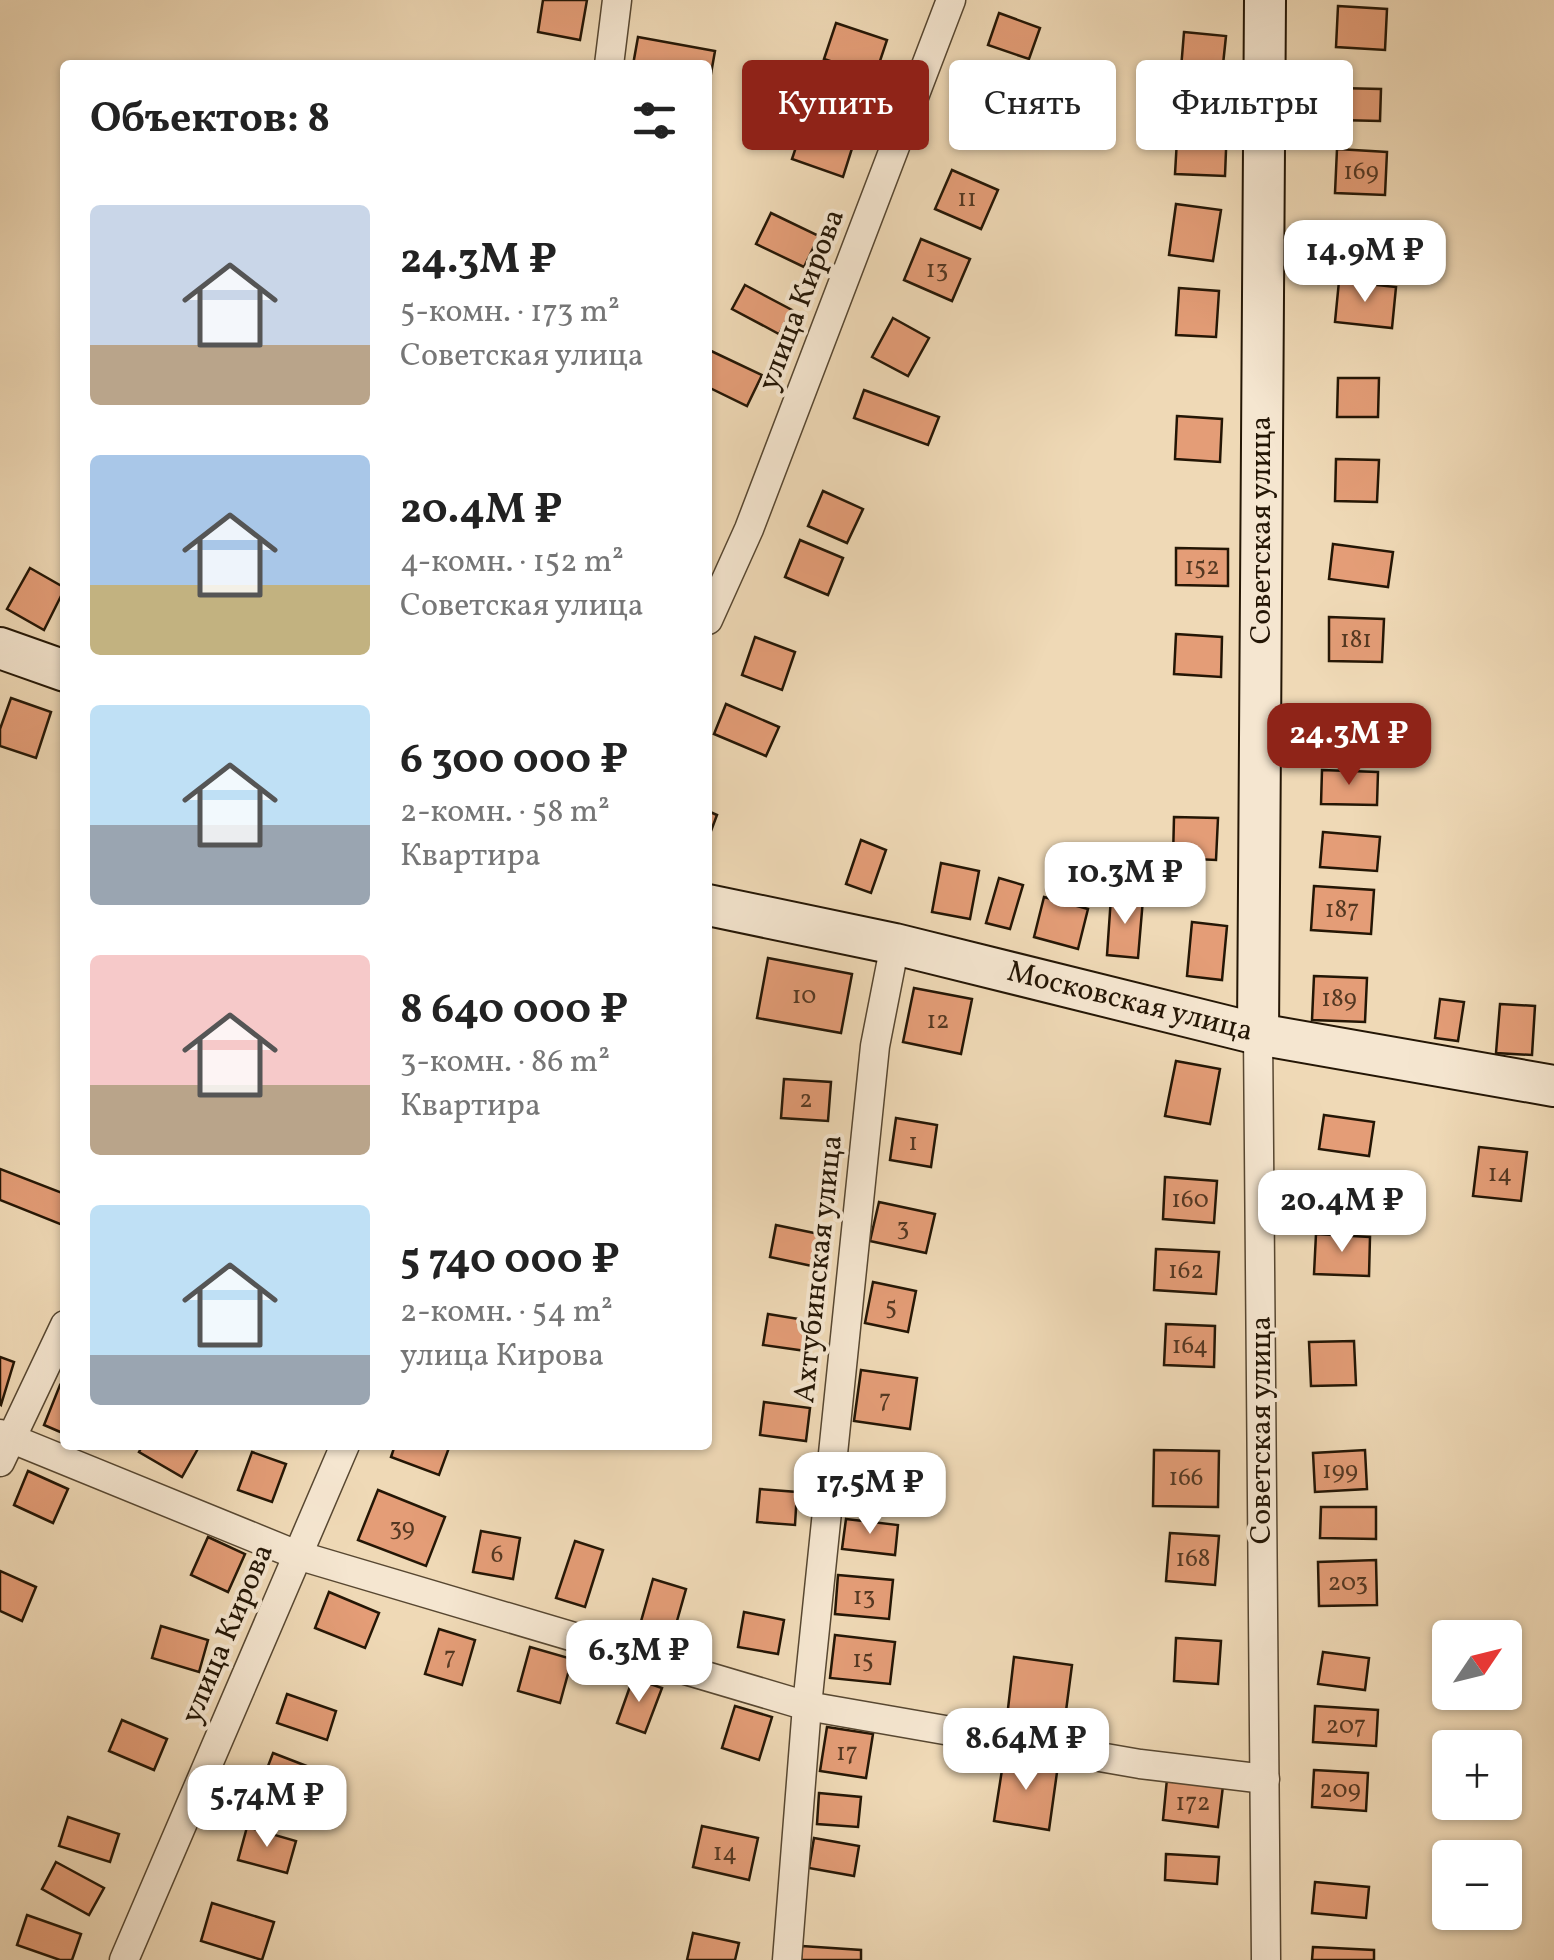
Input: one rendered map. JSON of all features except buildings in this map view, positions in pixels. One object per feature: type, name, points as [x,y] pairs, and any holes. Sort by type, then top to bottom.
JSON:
[{"type":"street","points":[[609,60],[617,0]]},
{"type":"street","name":"улица Кирова","points":[[712,611],[749,529],[951,0]]},
{"type":"street","name":"Советская улица","points":[[1265,0],[1258,1034],[1266,1960]]},
{"type":"street","points":[[0,648],[60,669]]},
{"type":"street","name":"Московская улица","points":[[712,906],[894,944],[1258,1034],[1554,1086]]},
{"type":"street","name":"Ахтубинская улица","points":[[787,1960],[807,1706],[875,1046],[894,944]]},
{"type":"street","points":[[60,1336],[4,1444],[297,1555],[807,1706],[1140,1764],[1265,1779]]},
{"type":"street","name":"улица Кирова","points":[[124,1960],[343,1450]]}]
